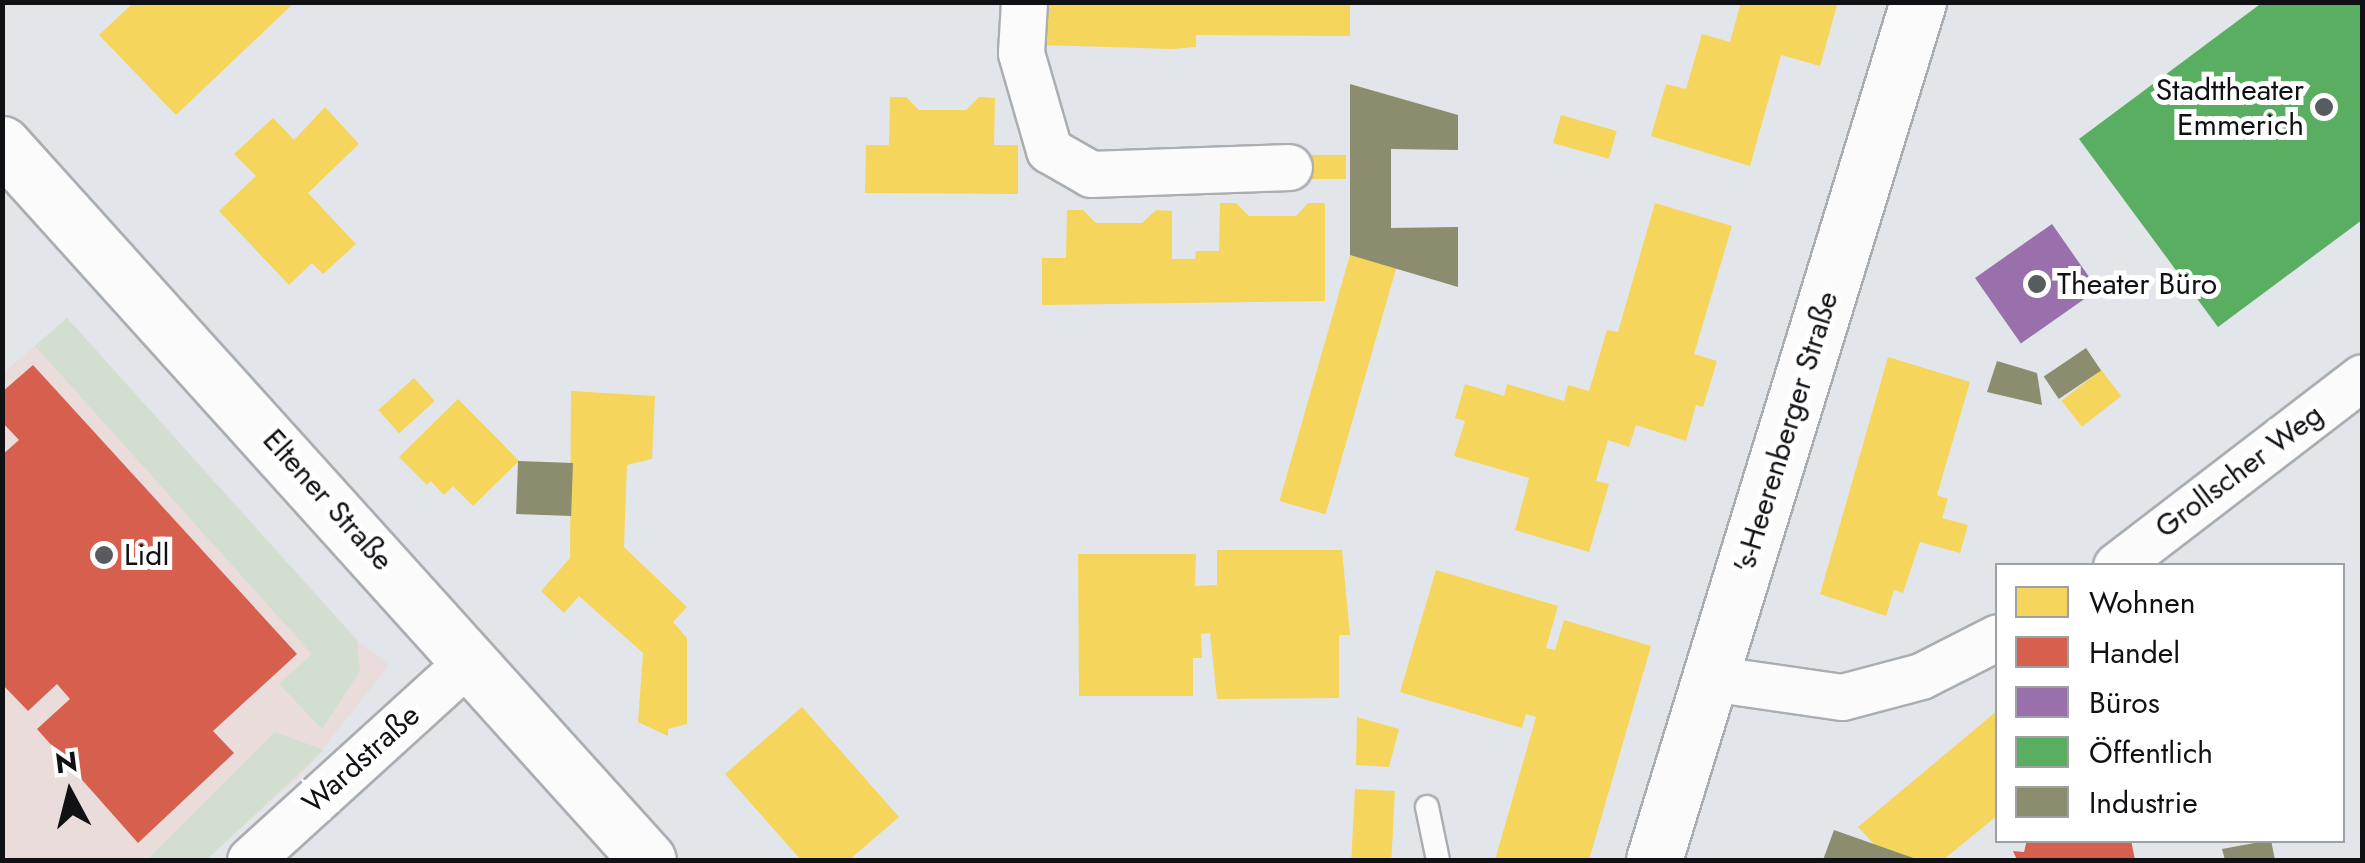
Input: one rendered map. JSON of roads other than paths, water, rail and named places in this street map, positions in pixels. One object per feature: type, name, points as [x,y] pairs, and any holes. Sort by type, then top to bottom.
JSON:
[{"type":"main road","name":"'s-Heerenberger Straße","points":[[1654,860],[1918,2]]},
{"type":"main road","name":"Eltener Straße","points":[[2,144],[472,658],[648,860]]},
{"type":"street","points":[[1024,2],[1021,54],[1050,150],[1090,174],[1289,166]]},
{"type":"street","name":"Grollscher Weg","points":[[2120,563],[2362,376]]},
{"type":"street","points":[[1710,678],[1842,697],[1921,676],[1995,639]]},
{"type":"street","name":"Wardstraße","points":[[250,860],[472,658]]},
{"type":"lane","points":[[1427,808],[1438,860]]},
{"type":"place","name":"Stadttheater Emmerich","points":[[2324,107]]},
{"type":"place","name":"Theater Büro","points":[[2037,284]]},
{"type":"place","name":"Lidl","points":[[104,555]]}]
